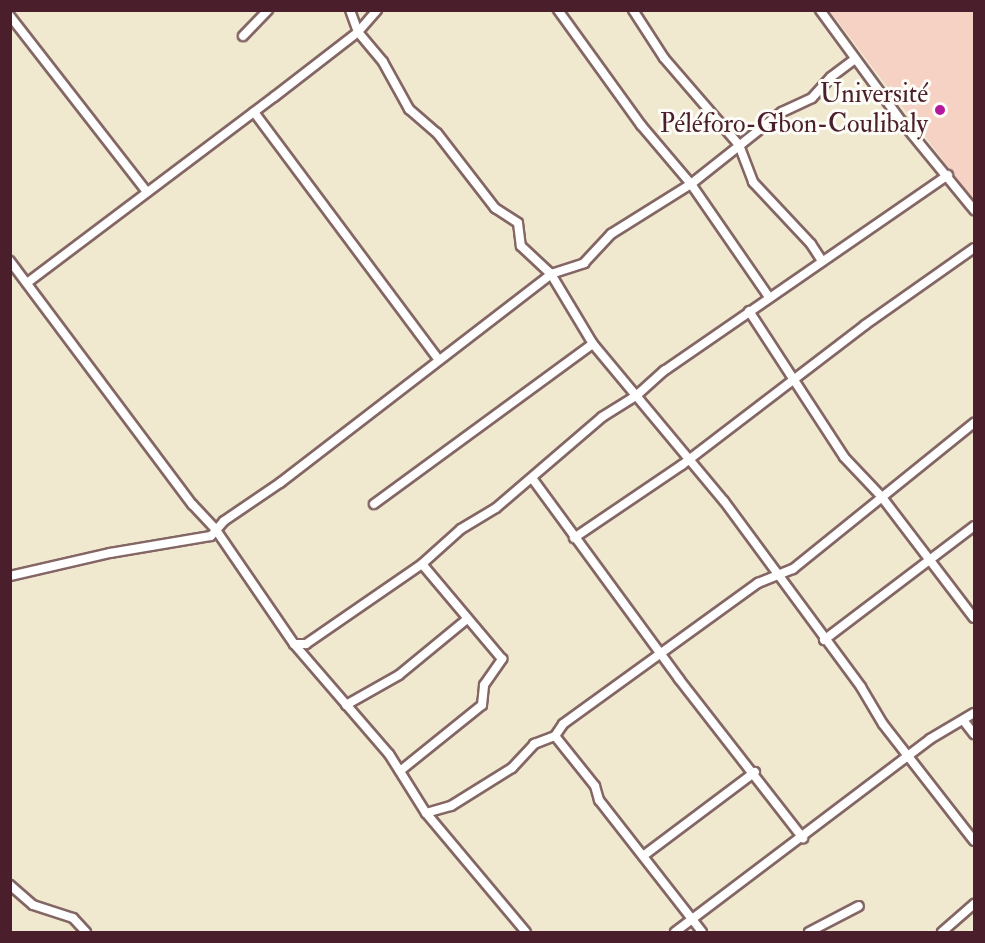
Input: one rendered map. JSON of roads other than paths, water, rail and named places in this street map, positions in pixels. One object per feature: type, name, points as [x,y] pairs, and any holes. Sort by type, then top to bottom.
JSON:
[{"type":"street","points":[[243,36],[268,10]]},
{"type":"street","points":[[350,10],[358,32],[383,62],[409,109],[437,133],[495,208],[518,223],[521,246],[551,274],[593,344],[690,456],[777,577],[861,687],[883,724],[975,841]]},
{"type":"street","points":[[27,283],[358,32],[377,10]]},
{"type":"street","points":[[558,10],[640,125],[691,184],[769,297]]},
{"type":"street","points":[[633,10],[664,58],[739,145],[753,182],[811,244],[822,261]]},
{"type":"street","points":[[820,10],[855,59],[975,210]]},
{"type":"street","points":[[10,16],[146,191]]},
{"type":"street","points":[[10,576],[110,553],[211,536],[551,274],[584,263],[611,234],[691,184],[782,112],[812,98],[831,76],[855,59]]},
{"type":"street","points":[[254,112],[439,360]]},
{"type":"street","points":[[294,644],[306,644],[422,564],[460,529],[496,508],[602,417],[636,396],[664,371],[948,175]]},
{"type":"street","points":[[574,538],[975,248]]},
{"type":"street","points":[[10,261],[192,504],[216,530],[294,644],[400,771],[426,813],[526,933]]},
{"type":"street","points":[[749,311],[844,457],[881,496],[975,618]]},
{"type":"street","points":[[374,504],[593,344]]},
{"type":"street","points":[[426,813],[451,806],[512,768],[534,744],[555,736],[563,724],[758,583],[793,569],[881,496],[923,467],[975,423]]},
{"type":"street","points":[[532,478],[574,538],[755,772],[803,838]]},
{"type":"street","points":[[824,640],[975,526]]},
{"type":"street","points":[[400,771],[482,705],[484,685],[502,659],[466,620],[422,564]]},
{"type":"street","points":[[346,705],[399,675],[466,620]]},
{"type":"street","points":[[675,933],[803,838],[930,739],[975,712]]},
{"type":"street","points":[[963,720],[975,734]]},
{"type":"street","points":[[555,736],[702,933]]},
{"type":"street","points":[[643,856],[755,772]]},
{"type":"street","points":[[10,885],[33,905],[77,920],[86,933]]},
{"type":"street","points":[[942,933],[975,904]]},
{"type":"street","points":[[809,933],[859,906]]},
{"type":"place","name":"Université Péléforo-Gbon-Coulibaly","points":[[940,110]]}]
